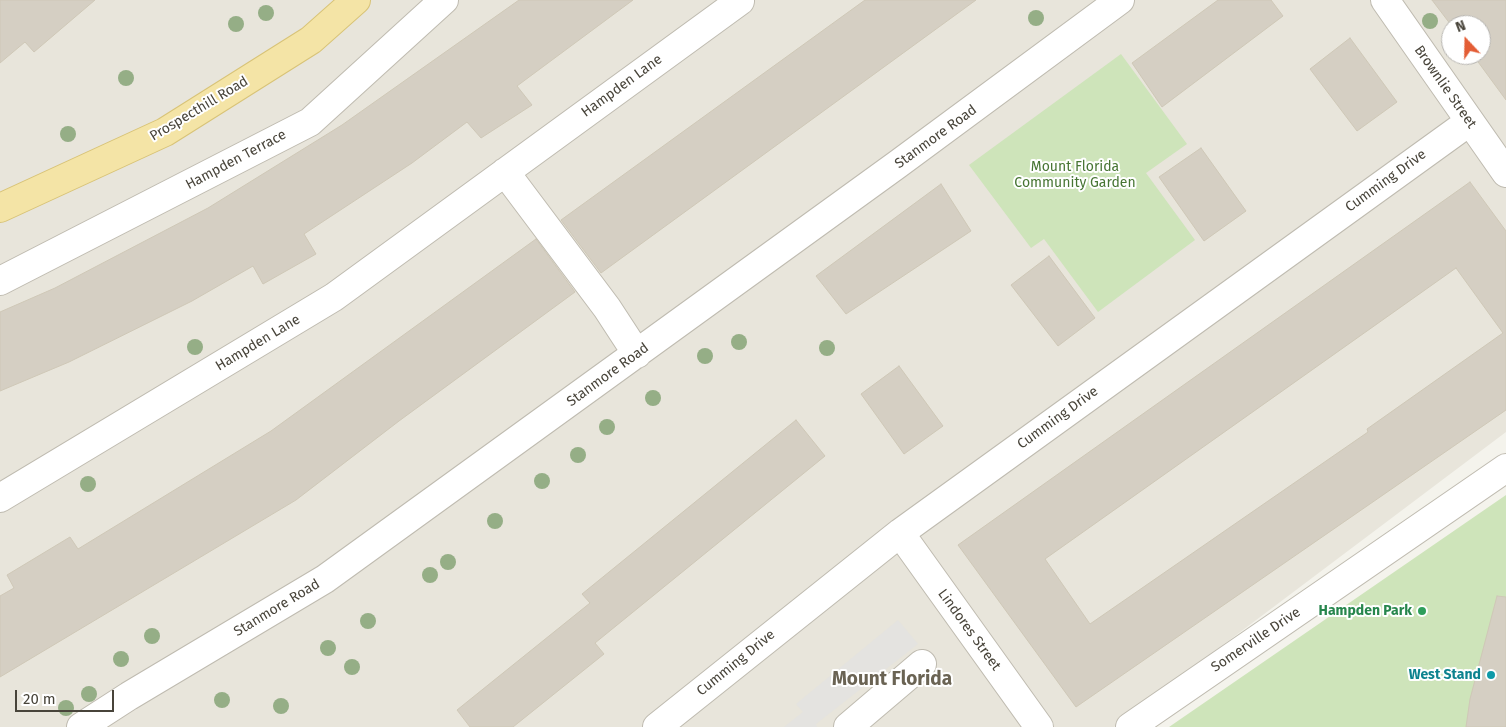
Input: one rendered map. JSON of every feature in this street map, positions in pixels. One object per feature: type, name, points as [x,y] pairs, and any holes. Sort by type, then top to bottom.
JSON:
[{"type":"main road","name":"Prospecthill Road","points":[[0,208],[165,132],[310,40],[356,0]]},
{"type":"street","name":"Hampden Terrace","points":[[0,280],[310,122],[444,0]]},
{"type":"street","name":"Stanmore Road","points":[[81,727],[129,696],[325,579],[898,164],[1120,0]]},
{"type":"street","name":"Brownlie Street","points":[[1385,0],[1506,173]]},
{"type":"street","name":"Hampden Lane","points":[[0,498],[334,297],[740,1]]},
{"type":"street","name":"Cumming Drive","points":[[657,727],[900,533],[1469,122]]},
{"type":"street","points":[[505,172],[607,308],[637,354]]},
{"type":"street","name":"Somerville Drive","points":[[1130,727],[1506,468]]},
{"type":"street","name":"Lindores Street","points":[[900,533],[1039,727]]},
{"type":"street","points":[[848,727],[922,664]]},
{"type":"shaded area","points":[[0,0],[1506,0],[1506,432],[1114,727],[0,727]]},
{"type":"shaded area","points":[[898,620],[918,644],[816,724],[817,727],[784,727],[803,712],[796,704]]},
{"type":"green space","name":"Mount Florida Community Garden","points":[[1121,54],[1187,144],[1146,173],[1195,240],[1098,312],[1044,239],[1031,248],[969,165]]},
{"type":"green space","name":"Hampden Park","points":[[1506,495],[1506,727],[1169,727]]},
{"type":"building","points":[[0,0],[95,0],[34,52],[25,42],[0,63]]},
{"type":"building","points":[[519,0],[633,0],[517,86],[532,105],[481,138],[467,122],[412,163],[304,234],[316,254],[263,284],[253,266],[192,301],[69,362],[0,391],[0,312],[55,288],[208,208],[342,125]]},
{"type":"building","points":[[865,0],[976,0],[601,273],[561,220]]},
{"type":"building","points":[[1218,0],[1271,0],[1283,16],[1162,107],[1132,63]]},
{"type":"building","points":[[1432,0],[1506,0],[1506,100],[1480,65],[1491,65],[1491,15],[1443,15]]},
{"type":"building","points":[[1350,38],[1397,102],[1357,131],[1310,69]]},
{"type":"building","points":[[1201,148],[1246,211],[1204,241],[1159,177]]},
{"type":"building","points":[[1470,182],[1506,231],[1506,410],[1076,707],[958,545]],"holes":[[[1456,268],[1503,333],[1367,429],[1368,432],[1090,624],[1045,559]]]},
{"type":"building","points":[[941,184],[971,231],[846,314],[816,276]]},
{"type":"building","points":[[536,239],[575,292],[399,421],[296,500],[0,677],[0,596],[14,588],[7,575],[70,537],[78,549],[271,431]]},
{"type":"building","points":[[1049,256],[1095,318],[1058,346],[1011,285]]},
{"type":"building","points":[[899,366],[943,426],[904,454],[861,394]]},
{"type":"building","points":[[796,420],[825,456],[595,643],[604,654],[513,727],[470,727],[457,710],[590,603],[582,594]]},
{"type":"building","name":"West Stand","points":[[1497,596],[1506,597],[1506,727],[1466,727],[1470,699]]},
{"type":"place","name":"Hampden Park","points":[[1422,611]]},
{"type":"place","name":"West Stand","points":[[1491,675]]},
{"type":"district","name":"Mount Florida","points":[[892,680]]}]
